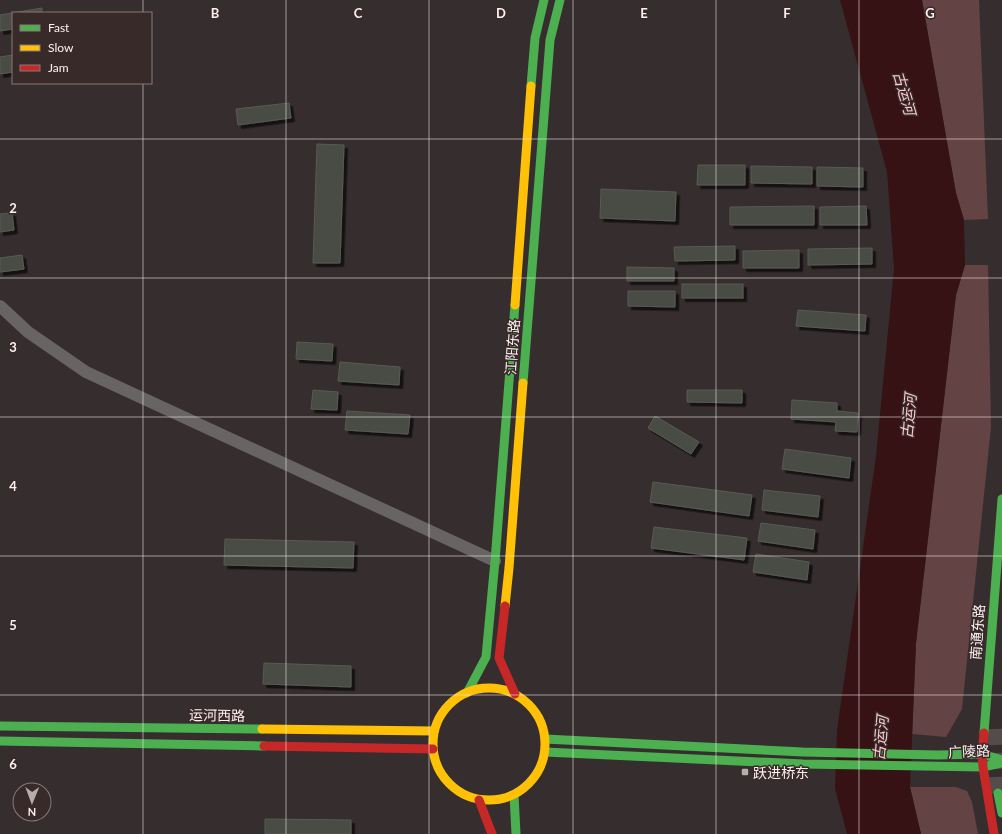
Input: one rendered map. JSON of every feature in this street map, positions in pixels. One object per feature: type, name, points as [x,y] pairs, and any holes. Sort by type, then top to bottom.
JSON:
[{"type":"main road","name":"江阳东路","points":[[467,693],[486,657],[495,561],[535,38],[544,0]]},
{"type":"main road","name":"江阳东路","points":[[515,694],[499,658],[509,568],[548,61],[550,40],[560,0]]},
{"type":"main road","name":"南通东路","points":[[994,834],[982,767],[982,754],[1002,499]]},
{"type":"main road","points":[[482,689],[497,689],[515,694],[530,706],[540,721],[545,739],[545,752],[540,769],[529,784],[514,795],[497,800],[479,800],[461,794],[447,782],[437,767],[433,749],[434,731],[441,715],[452,702],[467,693],[482,689]]},
{"type":"main road","name":"运河西路","points":[[0,726],[434,731]]},
{"type":"main road","points":[[545,739],[803,752],[938,755],[982,754],[1002,760]]},
{"type":"main road","points":[[0,741],[433,749]]},
{"type":"main road","name":"广陵路","points":[[545,752],[802,764],[982,767],[1002,763]]},
{"type":"main road","points":[[998,793],[1002,813]]},
{"type":"main road","points":[[514,795],[516,834]]},
{"type":"main road","points":[[479,800],[492,834]]},
{"type":"street","points":[[0,306],[28,332],[86,372],[495,561]]},
{"type":"shaded area","points":[[922,0],[979,0],[988,219],[964,220],[956,193]]},
{"type":"shaded area","points":[[965,265],[988,265],[991,427],[962,709],[946,737],[912,734],[916,643],[956,295]]},
{"type":"shaded area","points":[[910,787],[956,787],[967,791],[972,802],[978,834],[921,834]]},
{"type":"water","name":"古运河","points":[[840,0],[922,0],[956,193],[964,220],[965,265],[956,295],[916,643],[910,787],[921,834],[847,834],[835,789],[837,730],[876,456],[894,268],[887,172]]},
{"type":"building","points":[[42,8],[42,12],[18,12]]},
{"type":"building","points":[[12,13],[12,29],[0,31],[0,15]]},
{"type":"building","points":[[12,55],[12,72],[0,74],[0,57]]},
{"type":"building","points":[[289,103],[291,118],[238,125],[236,109]]},
{"type":"building","points":[[317,144],[344,145],[340,263],[313,263]]},
{"type":"building","points":[[698,165],[745,165],[745,185],[697,185]]},
{"type":"building","points":[[751,166],[812,167],[812,184],[751,183]]},
{"type":"building","points":[[817,167],[863,168],[863,187],[817,186]]},
{"type":"building","points":[[601,189],[676,192],[675,221],[600,218]]},
{"type":"building","points":[[814,206],[814,225],[730,225],[730,207]]},
{"type":"building","points":[[866,206],[867,225],[820,225],[820,207]]},
{"type":"building","points":[[12,213],[14,230],[0,232],[0,214]]},
{"type":"building","points":[[735,246],[735,260],[675,261],[674,247]]},
{"type":"building","points":[[872,248],[872,264],[808,265],[808,249]]},
{"type":"building","points":[[799,250],[799,268],[743,268],[743,251]]},
{"type":"building","points":[[22,255],[24,269],[0,272],[0,258]]},
{"type":"building","points":[[627,267],[674,268],[674,281],[627,281]]},
{"type":"building","points":[[682,284],[743,284],[743,298],[682,298]]},
{"type":"building","points":[[628,291],[675,291],[675,307],[628,306]]},
{"type":"building","points":[[798,310],[866,315],[865,331],[796,326]]},
{"type":"building","points":[[297,342],[333,344],[332,361],[296,359]]},
{"type":"building","points":[[340,362],[400,367],[399,385],[338,381]]},
{"type":"building","points":[[313,390],[338,392],[337,410],[311,409]]},
{"type":"building","points":[[687,390],[742,390],[742,403],[687,402]]},
{"type":"building","points":[[792,400],[837,403],[837,411],[858,413],[857,432],[835,431],[836,422],[791,419]]},
{"type":"building","points":[[347,411],[410,415],[408,434],[345,430]]},
{"type":"building","points":[[655,416],[699,442],[691,454],[648,428]]},
{"type":"building","points":[[785,449],[851,458],[849,478],[782,469]]},
{"type":"building","points":[[653,482],[752,495],[749,516],[650,502]]},
{"type":"building","points":[[764,490],[820,496],[818,517],[762,510]]},
{"type":"building","points":[[761,523],[815,530],[813,549],[758,541]]},
{"type":"building","points":[[654,527],[747,538],[744,560],[651,548]]},
{"type":"building","points":[[225,539],[354,542],[353,568],[224,565]]},
{"type":"building","points":[[756,554],[809,562],[807,580],[753,572]]},
{"type":"building","points":[[264,663],[351,666],[351,687],[263,684]]},
{"type":"building","points":[[265,819],[351,820],[351,834],[265,834]]},
{"type":"tunnel","points":[[995,729],[998,793]]},
{"type":"traffic: fast","points":[[531,86],[535,38],[544,0]]},
{"type":"traffic: fast","points":[[523,383],[550,40],[560,0]]},
{"type":"traffic: fast","points":[[467,693],[486,657],[515,305]]},
{"type":"traffic: fast","points":[[984,733],[1002,499]]},
{"type":"traffic: fast","points":[[0,726],[262,729]]},
{"type":"traffic: fast","points":[[545,739],[803,752],[938,755],[982,754],[1002,760]]},
{"type":"traffic: fast","points":[[0,741],[264,746]]},
{"type":"traffic: fast","points":[[545,752],[803,764],[983,767],[1002,763]]},
{"type":"traffic: fast","points":[[998,793],[1002,813]]},
{"type":"traffic: fast","points":[[514,795],[516,834]]},
{"type":"traffic: slow","points":[[515,305],[531,86]]},
{"type":"traffic: slow","points":[[505,606],[523,383]]},
{"type":"traffic: slow","points":[[489,688],[510,692],[529,704],[541,723],[545,744],[541,765],[529,784],[510,796],[489,800],[468,796],[449,784],[437,765],[433,744],[437,723],[449,704],[468,692],[489,688]]},
{"type":"traffic: slow","points":[[262,729],[434,731]]},
{"type":"traffic: jam","points":[[505,606],[499,658],[515,694]]},
{"type":"traffic: jam","points":[[984,733],[982,754],[983,767],[994,834]]},
{"type":"traffic: jam","points":[[264,746],[433,749]]},
{"type":"traffic: jam","points":[[479,800],[492,834]]},
{"type":"place","name":"跃进桥东","points":[[745,772]]}]
